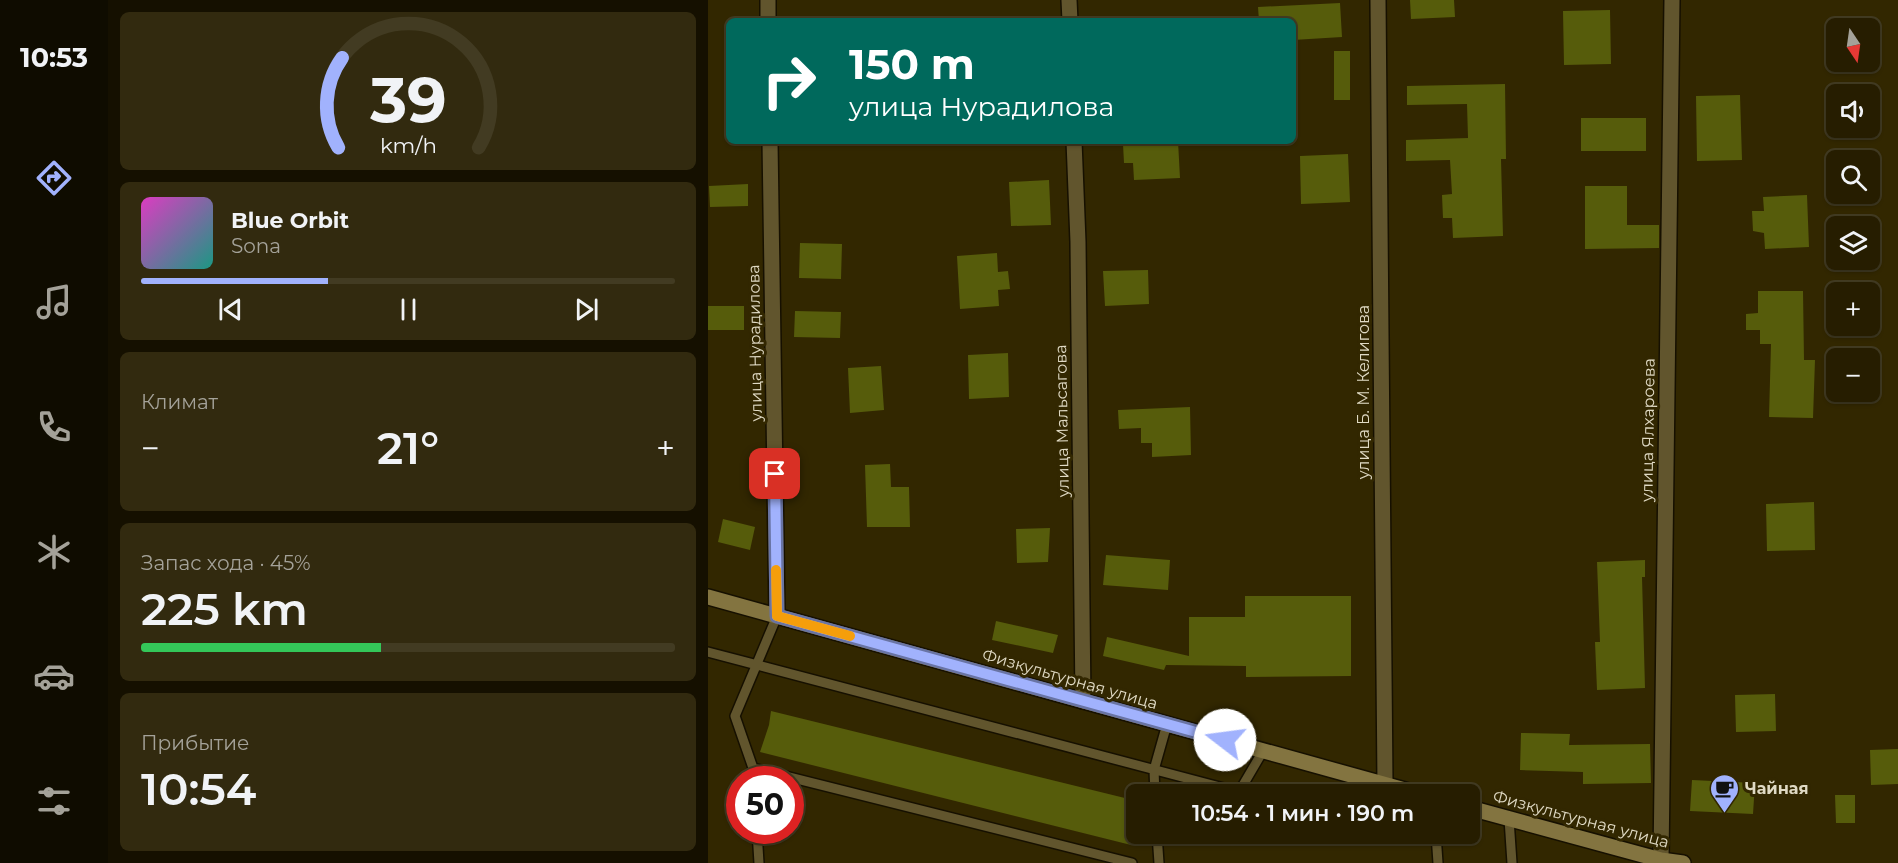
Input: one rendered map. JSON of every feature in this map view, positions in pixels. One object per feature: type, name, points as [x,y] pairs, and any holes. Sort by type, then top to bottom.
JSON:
[{"type":"main road","name":"Физкультурная улица","points":[[708,597],[1384,784]]},
{"type":"main road","name":"Физкультурная улица","points":[[1480,811],[1661,860],[1683,863]]},
{"type":"street","points":[[768,0],[768,18]]},
{"type":"street","points":[[1069,0],[1070,18]]},
{"type":"street","name":"улица Б. М. Келигова","points":[[1378,0],[1384,784]]},
{"type":"street","name":"улица Ялхароева","points":[[1661,860],[1672,0]]},
{"type":"street","name":"улица Нурадилова","points":[[770,144],[777,616]]},
{"type":"street","name":"улица Мальсагова","points":[[1074,144],[1078,242],[1083,701]]},
{"type":"lane","points":[[752,766],[735,716],[777,616]]},
{"type":"lane","points":[[708,652],[1239,792],[1263,751]]},
{"type":"lane","points":[[1155,784],[1154,770],[1167,724]]},
{"type":"lane","points":[[804,781],[1132,863]]},
{"type":"lane","points":[[1509,819],[1512,863]]},
{"type":"lane","points":[[758,844],[759,863]]},
{"type":"lane","points":[[1158,844],[1159,863]]},
{"type":"lane","points":[[1437,844],[1438,863]]},
{"type":"building","points":[[1410,0],[1454,0],[1455,17],[1411,19]]},
{"type":"building","points":[[1340,3],[1342,37],[1296,40],[1296,18],[1259,18],[1258,7]]},
{"type":"building","points":[[1610,10],[1611,64],[1564,65],[1563,11]]},
{"type":"building","points":[[1334,51],[1350,51],[1350,100],[1334,100]]},
{"type":"building","points":[[1505,84],[1506,159],[1501,159],[1503,236],[1453,238],[1452,218],[1443,218],[1442,195],[1452,194],[1450,160],[1406,161],[1406,140],[1468,138],[1467,104],[1407,105],[1407,86]]},
{"type":"building","points":[[1740,95],[1742,160],[1697,161],[1696,96]]},
{"type":"building","points":[[1581,118],[1646,118],[1646,151],[1581,151]]},
{"type":"building","points":[[1123,144],[1178,144],[1180,178],[1134,180],[1133,163],[1124,163]]},
{"type":"building","points":[[1348,154],[1350,202],[1301,204],[1300,156]]},
{"type":"building","points":[[1049,180],[1051,225],[1011,226],[1009,182]]},
{"type":"building","points":[[748,184],[748,206],[710,207],[709,186]]},
{"type":"building","points":[[1585,186],[1627,186],[1627,225],[1659,225],[1659,248],[1585,249]]},
{"type":"building","points":[[1807,195],[1809,247],[1765,249],[1764,233],[1753,231],[1752,211],[1764,211],[1763,197]]},
{"type":"building","points":[[800,243],[842,244],[841,279],[799,278]]},
{"type":"building","points":[[997,253],[998,272],[1008,271],[1010,289],[998,290],[999,306],[960,309],[957,256]]},
{"type":"building","points":[[1148,270],[1149,304],[1105,306],[1103,271]]},
{"type":"building","points":[[1758,291],[1803,291],[1804,360],[1815,360],[1813,418],[1769,417],[1771,344],[1760,344],[1760,330],[1746,330],[1746,314],[1758,313]]},
{"type":"building","points":[[708,306],[744,306],[744,330],[708,330]]},
{"type":"building","points":[[795,311],[841,312],[840,338],[794,337]]},
{"type":"building","points":[[1008,353],[1009,397],[969,399],[968,355]]},
{"type":"building","points":[[881,366],[884,410],[850,413],[848,368]]},
{"type":"building","points":[[1190,407],[1191,455],[1152,457],[1152,443],[1141,443],[1141,428],[1119,429],[1118,410]]},
{"type":"building","points":[[890,464],[891,487],[909,487],[910,527],[867,527],[865,465]]},
{"type":"building","points":[[1814,502],[1815,550],[1767,551],[1766,504]]},
{"type":"building","points":[[723,519],[755,527],[750,550],[718,542]]},
{"type":"building","points":[[1050,528],[1048,562],[1017,563],[1016,529]]},
{"type":"building","points":[[1106,555],[1170,560],[1168,590],[1103,585]]},
{"type":"building","points":[[1645,560],[1645,577],[1642,577],[1645,688],[1597,690],[1595,642],[1600,642],[1597,562]]},
{"type":"building","points":[[1245,596],[1351,596],[1351,676],[1246,677],[1246,666],[1166,665],[1164,670],[1103,656],[1107,637],[1189,656],[1189,617],[1245,617]]},
{"type":"building","points":[[996,621],[1058,635],[1053,653],[992,640]]},
{"type":"building","points":[[1775,694],[1776,731],[1736,732],[1735,695]]},
{"type":"building","points":[[771,711],[1126,798],[1126,844],[760,752]]},
{"type":"building","points":[[1521,733],[1570,734],[1569,745],[1650,744],[1651,783],[1583,784],[1583,772],[1520,770]]},
{"type":"building","points":[[1898,749],[1898,784],[1871,785],[1870,750]]},
{"type":"building","points":[[1692,780],[1755,783],[1753,814],[1690,811]]},
{"type":"building","points":[[1835,795],[1855,795],[1855,823],[1836,823]]},
{"type":"slow traffic","points":[[776,570],[777,616],[850,636]]},
{"type":"place","name":"Чайная","points":[[1724,814]]},
{"type":"route","points":[[775,474],[777,616],[1225,740]]}]
